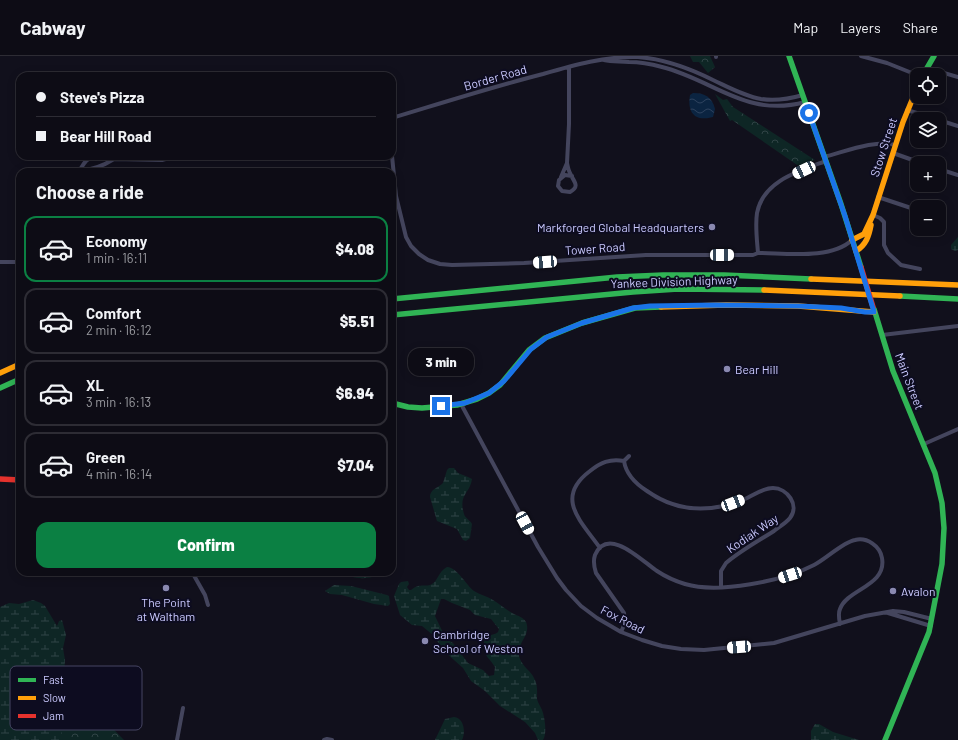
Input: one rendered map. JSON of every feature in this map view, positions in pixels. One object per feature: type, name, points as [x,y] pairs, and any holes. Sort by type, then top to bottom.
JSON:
[{"type":"main road","name":"Main Street","points":[[789,56],[856,251],[894,375],[924,444],[939,488],[944,523],[942,564],[931,626],[920,658],[885,740]]},
{"type":"main road","points":[[927,68],[934,56]]},
{"type":"main road","name":"Stow Street","points":[[856,251],[862,247],[867,240],[878,197],[910,104]]},
{"type":"main road","name":"Stow Street","points":[[852,240],[864,234],[873,215]]},
{"type":"main road","name":"Yankee Division Highway","points":[[396,299],[617,277],[671,274],[958,285]]},
{"type":"main road","name":"Yankee Division Highway","points":[[396,314],[678,289],[751,289],[958,299]]},
{"type":"main road","points":[[396,404],[420,408],[461,404],[479,398],[496,388],[506,379],[531,349],[545,338],[582,323],[633,308],[650,306],[716,305],[841,308],[865,312],[874,309]]},
{"type":"main road","points":[[0,373],[16,366]]},
{"type":"main road","points":[[0,388],[16,381]]},
{"type":"main road","points":[[0,479],[16,480]]},
{"type":"street","name":"Border Road","points":[[396,117],[569,67],[613,57],[627,56],[644,57],[665,61],[694,71],[737,92],[761,99],[784,99],[803,96]]},
{"type":"street","points":[[861,56],[884,62],[910,73]]},
{"type":"street","points":[[884,62],[885,56]]},
{"type":"street","name":"Border Road","points":[[604,60],[611,62],[644,63],[670,69],[687,75],[729,95],[754,104],[779,106],[805,102]]},
{"type":"street","points":[[567,163],[575,180],[576,186],[572,191],[567,192],[562,191],[558,186],[559,180],[562,177],[567,163],[569,67]]},
{"type":"street","points":[[946,74],[958,77]]},
{"type":"street","points":[[908,110],[914,112]]},
{"type":"street","points":[[946,122],[958,126]]},
{"type":"street","points":[[758,253],[757,215],[760,204],[766,193],[780,181],[825,159],[857,148],[885,143],[895,145]]},
{"type":"street","points":[[893,153],[910,159]]},
{"type":"street","points":[[81,168],[85,162],[89,160]]},
{"type":"street","points":[[96,168],[112,160]]},
{"type":"street","points":[[946,171],[958,175]]},
{"type":"street","points":[[562,177],[565,175],[572,176]]},
{"type":"street","name":"Tower Road","points":[[396,193],[406,237],[411,246],[428,260],[440,264],[524,263],[646,255],[748,255],[758,253],[823,252],[841,248],[852,240]]},
{"type":"street","points":[[878,197],[910,208]]},
{"type":"street","points":[[873,215],[880,218],[884,222],[884,245],[888,253],[901,265],[920,269]]},
{"type":"street","points":[[0,262],[16,262]]},
{"type":"street","points":[[882,335],[958,326]]},
{"type":"street","name":"Fox Road","points":[[461,404],[538,547],[557,578],[581,606],[597,618],[622,632],[655,644],[681,649],[704,650],[774,643],[869,615],[900,612],[932,619]]},
{"type":"street","points":[[924,444],[958,429]]},
{"type":"street","points":[[600,548],[575,512],[572,503],[573,491],[579,481],[598,465],[610,460],[624,461],[629,456]]},
{"type":"street","name":"Kodiak Way","points":[[624,461],[625,468],[629,475],[642,487],[663,501],[680,506],[700,509],[717,508],[771,488],[783,490],[789,495],[793,506],[791,518],[726,563],[721,571],[722,587]]},
{"type":"street","points":[[622,632],[625,620],[624,613],[594,568],[594,558],[600,548],[607,544],[616,544],[625,548],[663,575],[676,581],[698,587],[722,587],[757,583],[786,576],[814,565],[850,541],[860,539],[868,541],[880,552],[882,560],[881,570],[872,582],[842,605],[839,613],[840,624]]},
{"type":"street","points":[[194,576],[205,595],[208,605]]},
{"type":"street","name":"Fox Road","points":[[888,613],[931,626]]},
{"type":"street","points":[[177,740],[183,708]]},
{"type":"street","points":[[324,740],[332,740]]},
{"type":"green space","points":[[690,56],[710,56],[715,67],[708,73],[699,62],[693,62]]},
{"type":"green space","points":[[715,94],[723,100],[727,99],[733,107],[815,160],[800,167],[732,120],[730,121]]},
{"type":"green space","points":[[958,237],[958,250],[955,251],[951,249],[951,245]]},
{"type":"green space","points":[[449,468],[454,468],[458,473],[472,479],[462,502],[465,515],[472,524],[470,538],[466,541],[463,540],[457,529],[437,521],[430,497],[431,492],[443,483]]},
{"type":"green space","points":[[447,567],[455,570],[474,591],[491,599],[525,620],[527,632],[519,649],[519,653],[521,662],[533,676],[536,683],[537,699],[545,723],[545,734],[543,740],[538,740],[535,733],[525,722],[500,706],[485,691],[471,681],[463,668],[445,652],[433,635],[422,626],[412,625],[400,615],[394,596],[399,584],[401,582],[408,581],[409,584],[407,587],[409,590],[418,586],[430,585],[436,581]],"holes":[[[441,599],[470,610],[475,615],[491,619],[499,629],[497,633],[487,637],[484,642],[486,654],[495,667],[494,675],[489,676],[483,670],[468,663],[453,643],[446,639],[435,616]]]},
{"type":"green space","points":[[349,576],[374,576],[366,578]]},
{"type":"green space","points":[[334,585],[351,586],[387,595],[389,596],[390,604],[388,606],[374,604],[342,595],[330,594],[325,591]]},
{"type":"green space","points":[[33,600],[45,606],[57,626],[59,621],[62,620],[66,635],[63,648],[65,666],[10,666],[10,730],[61,730],[62,734],[69,740],[0,740],[0,607],[9,603],[19,604]]},
{"type":"green space","points":[[454,717],[462,723],[464,733],[462,740],[435,740],[445,719]]},
{"type":"green space","points":[[815,724],[819,724],[833,732],[859,740],[811,740],[811,731]]},
{"type":"green space","points":[[20,730],[114,730],[124,740],[18,740]]},
{"type":"water","points":[[693,93],[707,96],[712,101],[715,109],[713,117],[701,118],[694,115],[691,111],[689,101],[690,95]]},
{"type":"traffic: fast","points":[[789,56],[841,204],[861,267]]},
{"type":"traffic: fast","points":[[927,68],[934,56]]},
{"type":"traffic: fast","points":[[396,299],[617,277],[724,275],[811,279]]},
{"type":"traffic: fast","points":[[396,315],[633,292],[678,289],[764,290]]},
{"type":"traffic: fast","points":[[900,296],[958,299]]},
{"type":"traffic: fast","points":[[396,404],[422,408],[457,405],[477,399],[500,385],[529,350],[545,338],[582,323],[635,308],[661,307]]},
{"type":"traffic: fast","points":[[874,309],[893,371],[935,473],[942,503],[944,528],[942,564],[929,632],[885,740]]},
{"type":"traffic: fast","points":[[0,388],[16,381]]},
{"type":"traffic: slow","points":[[852,240],[864,234],[873,215],[903,122],[910,104]]},
{"type":"traffic: slow","points":[[856,251],[866,240],[871,225]]},
{"type":"traffic: slow","points":[[811,279],[958,285]]},
{"type":"traffic: slow","points":[[764,290],[900,296]]},
{"type":"traffic: slow","points":[[661,307],[726,305],[798,306],[874,312]]},
{"type":"traffic: slow","points":[[0,373],[16,366]]},
{"type":"traffic: jam","points":[[861,267],[873,307]]},
{"type":"traffic: jam","points":[[0,479],[16,480]]},
{"type":"place","name":"Markforged Global Headquarters","points":[[712,227]]},
{"type":"place","name":"Bear Hill","points":[[727,369]]},
{"type":"place","name":"The Point at Waltham","points":[[166,588]]},
{"type":"place","name":"Avalon","points":[[893,591]]},
{"type":"place","name":"Cambridge School of Weston","points":[[425,641]]},
{"type":"route","points":[[441,406],[465,403],[489,393],[504,381],[531,349],[547,337],[582,323],[633,308],[650,306],[716,305],[798,306],[841,308],[859,312],[874,312],[845,216],[809,113]]}]
